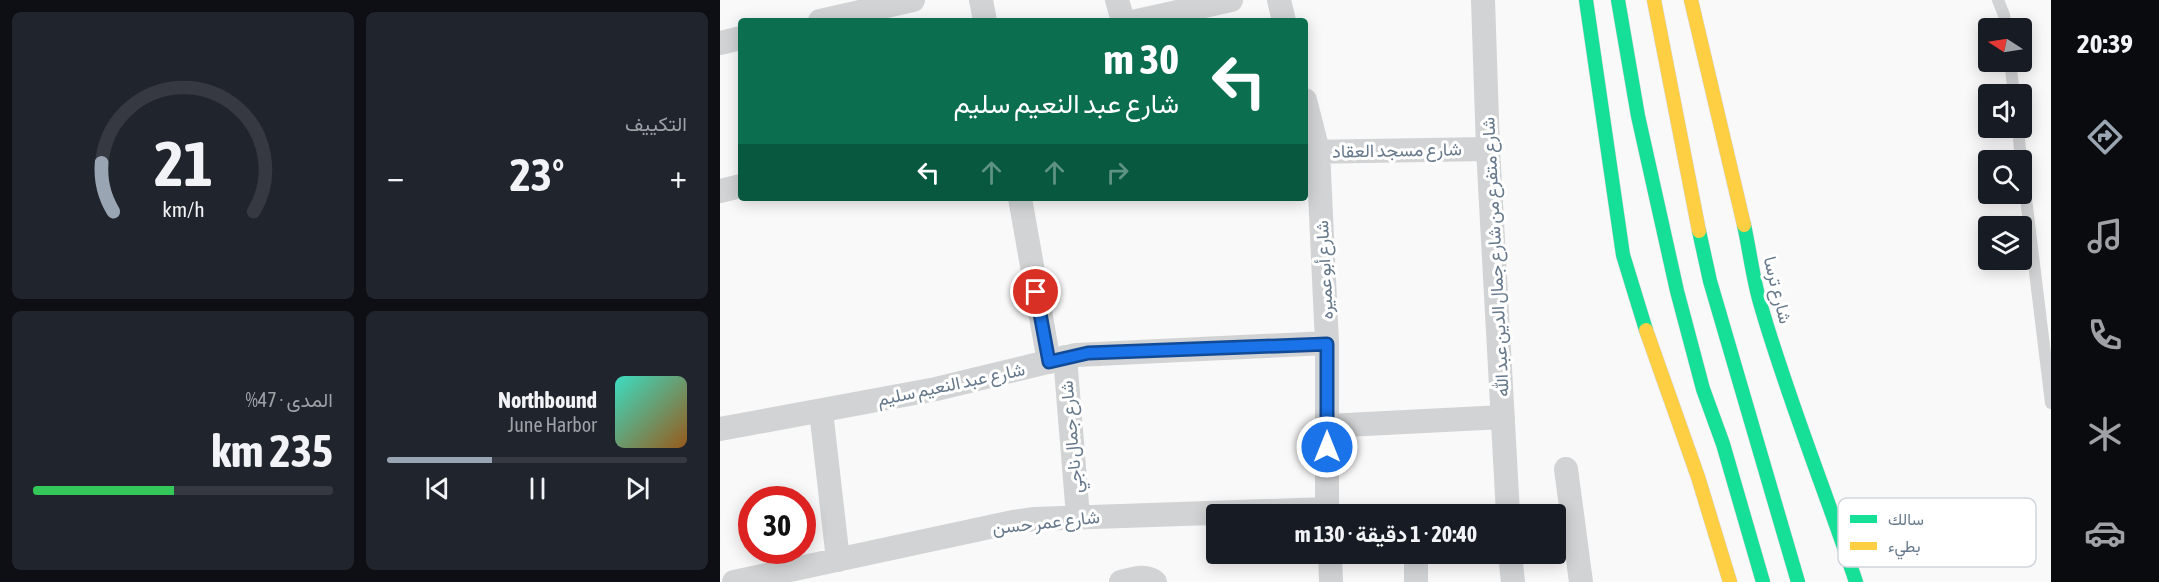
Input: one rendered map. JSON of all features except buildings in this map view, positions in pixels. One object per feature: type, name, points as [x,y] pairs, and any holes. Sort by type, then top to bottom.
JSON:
[{"type":"main road","points":[[1586,0],[1623,255],[1645,326],[1698,477],[1730,582]]},
{"type":"main road","points":[[1618,0],[1638,116],[1677,291],[1703,389],[1723,444],[1763,582]]},
{"type":"main road","points":[[1654,0],[1708,272],[1798,582]]},
{"type":"main road","name":"شارع ترسا","points":[[1691,0],[1740,204],[1760,303],[1783,377],[1838,529]]},
{"type":"main road","name":"شارع ترسا","points":[[1851,567],[1856,582]]},
{"type":"street","points":[[833,18],[913,0]]},
{"type":"street","points":[[981,0],[984,18]]},
{"type":"street","points":[[1117,0],[1122,18]]},
{"type":"street","points":[[1150,18],[1231,0]]},
{"type":"street","points":[[1279,0],[1283,18]]},
{"type":"street","name":"شارع متفرع من شارع جمال الدين عبد الله","points":[[1483,0],[1488,149],[1507,504]]},
{"type":"street","points":[[720,43],[738,39]]},
{"type":"street","name":"شارع أبو عميره","points":[[1308,122],[1327,344],[1327,504]]},
{"type":"street","name":"شارع مسجد العقاد","points":[[1312,152],[1488,149]]},
{"type":"street","points":[[720,191],[738,187]]},
{"type":"street","name":"شارع جمال ناجي","points":[[1021,201],[1057,360],[1078,516]]},
{"type":"street","name":"شارع عبد النعيم سليم","points":[[720,429],[936,389],[1094,353],[1327,344]]},
{"type":"street","points":[[821,411],[838,560]]},
{"type":"street","points":[[1327,426],[1503,417]]},
{"type":"street","points":[[1566,469],[1581,582]]},
{"type":"street","name":"شارع عمر حسن","points":[[734,582],[1013,522],[1078,516],[1206,514]]},
{"type":"street","points":[[1330,564],[1331,582]]},
{"type":"street","points":[[1416,564],[1416,582]]},
{"type":"street","points":[[1511,564],[1513,582]]},
{"type":"street","points":[[1122,582],[1142,577],[1155,582]]},
{"type":"lane","points":[[1998,0],[2004,18]]},
{"type":"lane","points":[[2027,204],[2051,404]]},
{"type":"traffic: fast","points":[[1586,0],[1623,255],[1646,330]]},
{"type":"traffic: fast","points":[[1618,0],[1638,116],[1677,291],[1703,389],[1723,444],[1763,582]]},
{"type":"traffic: fast","points":[[1744,225],[1761,306],[1838,531]]},
{"type":"traffic: fast","points":[[1699,231],[1710,281],[1798,582]]},
{"type":"traffic: fast","points":[[1851,567],[1856,582]]},
{"type":"traffic: slow","points":[[1654,0],[1699,231]]},
{"type":"traffic: slow","points":[[1691,0],[1744,225]]},
{"type":"traffic: slow","points":[[1646,330],[1698,477],[1730,582]]},
{"type":"route","points":[[1036,292],[1049,362],[1088,353],[1327,344],[1327,447]]}]
